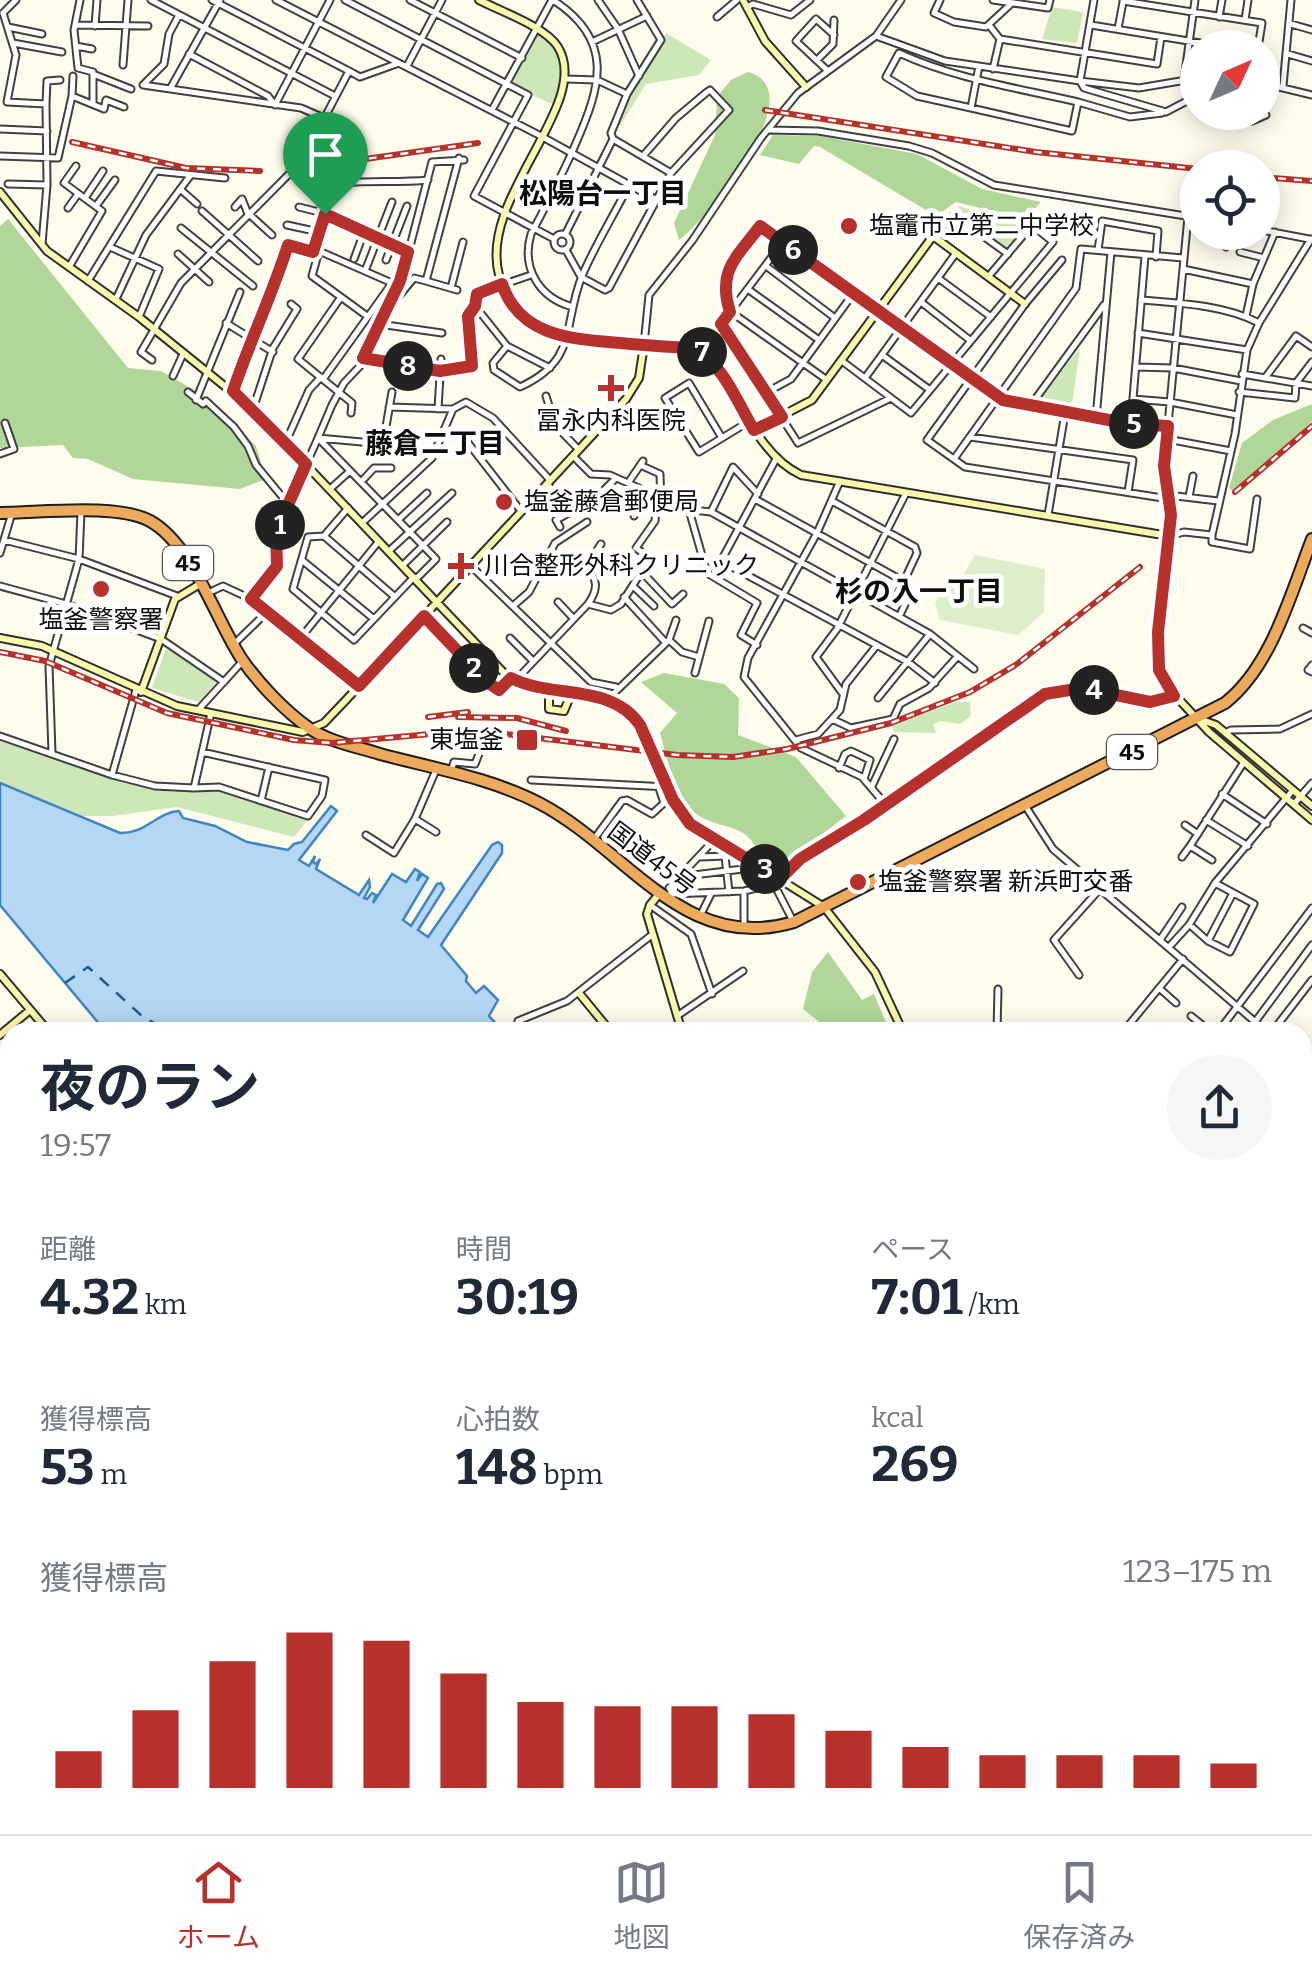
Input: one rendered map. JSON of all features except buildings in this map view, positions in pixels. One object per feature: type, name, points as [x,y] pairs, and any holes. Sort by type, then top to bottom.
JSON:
[{"type":"highway","name":"国道45号","points":[[3,511],[126,513],[148,520],[175,542],[243,661],[312,730],[346,744],[502,788],[541,804],[699,919],[744,930],[794,922],[1198,718],[1233,696],[1251,677],[1274,632],[1312,539]]},
{"type":"street","points":[[16,0],[1,14],[16,55],[7,102],[46,104]]},
{"type":"street","points":[[80,0],[75,25],[78,68],[131,88]]},
{"type":"street","points":[[96,26],[97,0]]},
{"type":"street","points":[[123,65],[128,0]]},
{"type":"street","points":[[152,0],[335,96]]},
{"type":"street","points":[[276,0],[542,136],[655,199]]},
{"type":"street","points":[[276,106],[330,0]]},
{"type":"street","points":[[345,0],[528,95],[474,196],[554,239],[556,249],[566,250]]},
{"type":"street","points":[[410,0],[522,58]]},
{"type":"street","points":[[407,66],[442,0]]},
{"type":"street","points":[[479,0],[557,44],[566,79],[561,98],[504,212],[495,239],[496,266],[502,284],[513,305],[534,326],[568,339],[702,352],[776,459],[801,475],[1169,536],[1184,532],[1212,536]]},
{"type":"street","points":[[492,110],[553,0],[570,12],[592,42],[598,80],[591,112],[534,228],[528,251],[531,275],[547,294],[574,307]]},
{"type":"street","points":[[598,0],[618,30],[638,76]]},
{"type":"street","points":[[637,0],[662,40],[627,94],[611,134],[613,139],[672,173]]},
{"type":"street","points":[[717,17],[743,2],[790,15],[810,0]]},
{"type":"street","points":[[0,638],[52,650],[139,691],[198,710],[303,732],[324,723],[636,384],[649,295],[692,241],[766,131],[806,87],[876,36],[901,0]]},
{"type":"street","points":[[940,0],[934,12],[954,22],[988,26],[1000,38],[1157,64],[1161,37]]},
{"type":"street","points":[[992,0],[1048,8],[1050,0]]},
{"type":"street","points":[[1094,0],[1080,81],[1084,88],[1166,112]]},
{"type":"street","points":[[1191,30],[1195,0]]},
{"type":"street","points":[[1220,17],[1222,0]]},
{"type":"street","points":[[1245,20],[1248,0]]},
{"type":"street","points":[[1283,86],[1291,0]]},
{"type":"street","points":[[170,90],[217,1],[360,77],[399,63]]},
{"type":"street","points":[[1118,29],[1123,1],[1262,23],[1261,30]]},
{"type":"street","points":[[743,2],[765,41],[806,87]]},
{"type":"street","points":[[988,26],[1012,3]]},
{"type":"street","points":[[179,16],[169,34],[164,64],[143,84],[301,108],[324,118]]},
{"type":"street","points":[[592,42],[646,16]]},
{"type":"street","points":[[828,71],[796,41],[816,19],[834,35]]},
{"type":"street","points":[[817,60],[833,44],[834,20]]},
{"type":"street","points":[[1290,24],[1312,30]]},
{"type":"street","points":[[75,25],[148,26]]},
{"type":"street","points":[[1090,25],[1180,40]]},
{"type":"street","points":[[8,27],[42,34]]},
{"type":"street","points":[[876,36],[930,57],[1080,81],[1139,88],[1180,81]]},
{"type":"street","points":[[992,68],[1000,38]]},
{"type":"street","points":[[14,43],[62,52]]},
{"type":"street","points":[[76,46],[92,50]]},
{"type":"street","points":[[1078,102],[1072,131],[917,96],[886,77],[900,52],[932,68],[1078,102],[1130,117],[1166,112],[1180,104]]},
{"type":"street","points":[[189,54],[268,96],[276,106]]},
{"type":"street","points":[[1288,54],[1312,61]]},
{"type":"street","points":[[971,108],[979,66]]},
{"type":"street","points":[[152,360],[140,352],[181,283],[302,161],[349,70]]},
{"type":"street","points":[[92,104],[93,74]]},
{"type":"street","points":[[0,156],[60,155],[72,96],[72,76]]},
{"type":"street","points":[[566,79],[598,80],[627,94]]},
{"type":"street","points":[[42,244],[47,185],[47,82],[60,80]]},
{"type":"street","points":[[1280,85],[1312,95]]},
{"type":"street","points":[[566,250],[582,277],[609,288],[672,173],[730,110],[710,90],[676,118],[643,156]]},
{"type":"street","points":[[72,96],[104,109],[106,100],[124,107]]},
{"type":"street","points":[[0,129],[48,131]]},
{"type":"street","points":[[766,131],[806,130],[909,146],[932,152],[994,185],[1180,216]]},
{"type":"street","points":[[554,239],[565,234],[613,139]]},
{"type":"street","points":[[251,599],[277,566],[274,542],[306,464],[340,390],[355,374],[402,276],[432,162],[462,159],[426,281]]},
{"type":"street","points":[[69,267],[102,211],[64,183],[76,166]]},
{"type":"street","points":[[68,208],[103,172]]},
{"type":"street","points":[[88,281],[156,172],[225,178]]},
{"type":"street","points":[[233,391],[288,245],[313,252],[325,214],[331,190],[328,186],[293,172]]},
{"type":"street","points":[[116,299],[146,236],[190,176]]},
{"type":"street","points":[[96,206],[115,180]]},
{"type":"street","points":[[344,183],[428,180]]},
{"type":"street","points":[[8,184],[47,185]]},
{"type":"street","points":[[507,346],[493,363],[494,370],[520,387],[545,376],[568,339],[582,277],[629,185]]},
{"type":"street","points":[[180,189],[197,204]]},
{"type":"street","points":[[0,192],[42,244],[253,408],[513,680],[607,700],[633,714],[664,788],[690,824],[756,864],[777,882],[824,907],[875,972],[898,1022]]},
{"type":"street","points":[[234,207],[242,199],[249,214],[272,235]]},
{"type":"street","points":[[365,271],[392,202]]},
{"type":"street","points":[[386,260],[406,206]]},
{"type":"street","points":[[299,208],[325,214],[408,252]]},
{"type":"street","points":[[202,211],[258,261]]},
{"type":"street","points":[[754,430],[812,400],[933,236],[954,215],[1008,254]]},
{"type":"street","points":[[1098,251],[1102,221],[1158,230],[1156,256]]},
{"type":"street","points":[[287,224],[319,232]]},
{"type":"street","points":[[842,361],[912,412],[1053,242],[1032,225],[988,276]]},
{"type":"street","points":[[827,380],[730,312],[724,282],[732,263],[760,226],[997,397],[1029,408],[1168,426]]},
{"type":"street","points":[[181,228],[253,286]]},
{"type":"street","points":[[354,258],[364,232]]},
{"type":"street","points":[[1257,499],[1250,549],[1212,542],[1247,350],[1259,323],[1311,240],[1280,233]]},
{"type":"street","points":[[565,234],[570,240],[566,250]]},
{"type":"street","points":[[933,236],[1025,304]]},
{"type":"street","points":[[390,302],[414,278],[454,289],[464,242]]},
{"type":"street","points":[[783,242],[721,324],[798,443],[891,398]]},
{"type":"street","points":[[110,247],[159,268],[140,317]]},
{"type":"street","points":[[954,459],[1076,288],[1081,249],[1184,258]]},
{"type":"street","points":[[1185,250],[1164,466],[1169,536],[1159,602],[1158,660],[1163,682],[1174,696],[1312,820]]},
{"type":"street","points":[[1246,316],[1253,284],[1267,250]]},
{"type":"street","points":[[367,316],[312,276],[319,251],[392,283]]},
{"type":"street","points":[[1096,418],[1112,252]]},
{"type":"street","points":[[1240,252],[1264,258]]},
{"type":"street","points":[[178,254],[209,282]]},
{"type":"street","points":[[865,378],[956,254]]},
{"type":"street","points":[[1130,424],[1145,256]]},
{"type":"street","points":[[1062,260],[1025,304],[928,440],[964,467],[1128,492],[1218,501]]},
{"type":"street","points":[[765,266],[835,318]]},
{"type":"street","points":[[1182,268],[1253,284]]},
{"type":"street","points":[[363,358],[440,371],[472,366],[468,316],[477,294],[531,275]]},
{"type":"street","points":[[284,444],[309,390],[323,377],[392,283],[402,276]]},
{"type":"street","points":[[938,278],[991,317]]},
{"type":"street","points":[[748,289],[820,340]]},
{"type":"street","points":[[196,400],[240,292]]},
{"type":"street","points":[[767,392],[790,379],[853,294]]},
{"type":"street","points":[[341,297],[298,359],[340,390],[352,403],[351,413]]},
{"type":"street","points":[[1141,300],[1246,316],[1259,323]]},
{"type":"street","points":[[921,302],[971,341]]},
{"type":"street","points":[[1029,408],[1106,303]]},
{"type":"street","points":[[253,408],[273,352],[297,309],[291,304]]},
{"type":"street","points":[[475,306],[507,346],[550,368]]},
{"type":"street","points":[[226,322],[273,352]]},
{"type":"street","points":[[379,324],[442,333]]},
{"type":"street","points":[[1138,333],[1247,350]]},
{"type":"street","points":[[1265,378],[1296,336],[1312,347]]},
{"type":"street","points":[[174,376],[184,354]]},
{"type":"street","points":[[882,355],[930,390]]},
{"type":"street","points":[[438,410],[441,359]]},
{"type":"street","points":[[1240,392],[1294,398],[1296,383],[1312,362]]},
{"type":"street","points":[[1136,366],[1312,386]]},
{"type":"street","points":[[722,438],[689,383],[665,398],[698,452],[722,438],[749,422]]},
{"type":"street","points":[[188,392],[196,400],[212,404],[234,427],[256,465],[289,504]]},
{"type":"street","points":[[383,444],[392,392]]},
{"type":"street","points":[[546,396],[555,425],[591,474],[616,478],[639,488],[634,516]]},
{"type":"street","points":[[1132,399],[1237,414]]},
{"type":"street","points":[[388,407],[453,409],[468,401],[488,414],[573,510]]},
{"type":"street","points":[[362,523],[432,458],[453,409]]},
{"type":"street","points":[[1048,515],[1065,413]]},
{"type":"street","points":[[0,454],[14,449],[5,424]]},
{"type":"street","points":[[969,437],[1133,460],[1128,492]]},
{"type":"street","points":[[318,438],[395,445]]},
{"type":"street","points":[[318,438],[436,559],[354,640],[293,589],[308,537],[324,536],[395,597]]},
{"type":"street","points":[[465,439],[522,512]]},
{"type":"street","points":[[1167,439],[1231,451]]},
{"type":"street","points":[[776,459],[722,561],[908,662],[935,683]]},
{"type":"street","points":[[588,604],[611,610],[633,586],[650,558],[636,548],[655,521],[660,474],[641,463],[628,483]]},
{"type":"street","points":[[711,512],[733,467],[757,496],[904,581]]},
{"type":"street","points":[[361,482],[374,468],[391,468]]},
{"type":"street","points":[[330,489],[350,471]]},
{"type":"street","points":[[1188,498],[1193,476]]},
{"type":"street","points":[[560,527],[556,520],[597,496],[616,478]]},
{"type":"street","points":[[840,481],[817,532],[748,658],[744,676],[801,748],[864,779],[886,805]]},
{"type":"street","points":[[398,520],[426,493]]},
{"type":"street","points":[[389,551],[452,493]]},
{"type":"street","points":[[843,694],[816,657],[839,624],[906,493]]},
{"type":"street","points":[[832,501],[915,546],[917,553],[898,594],[907,600],[899,616]]},
{"type":"street","points":[[635,506],[711,512],[930,634],[974,668]]},
{"type":"street","points":[[324,536],[348,508]]},
{"type":"street","points":[[689,510],[707,572],[757,603],[741,635],[757,645]]},
{"type":"street","points":[[0,553],[4,540],[3,511]]},
{"type":"street","points":[[52,752],[48,666],[79,558],[81,512]]},
{"type":"street","points":[[402,565],[447,522]]},
{"type":"street","points":[[513,606],[529,592],[554,543],[587,522]]},
{"type":"street","points":[[4,540],[79,558],[177,596],[224,586],[251,599],[359,686]]},
{"type":"street","points":[[299,640],[380,541]]},
{"type":"street","points":[[424,616],[499,690],[552,643],[588,604],[597,586],[595,574],[587,564],[601,544]]},
{"type":"street","points":[[303,560],[374,619]]},
{"type":"street","points":[[471,566],[591,682],[616,688]]},
{"type":"street","points":[[641,571],[672,604],[683,594]]},
{"type":"street","points":[[0,586],[66,604],[160,639],[224,682]]},
{"type":"street","points":[[633,586],[654,606]]},
{"type":"street","points":[[112,775],[139,691],[177,596]]},
{"type":"street","points":[[624,598],[668,641],[682,652],[699,657]]},
{"type":"street","points":[[558,602],[574,618]]},
{"type":"street","points":[[234,644],[267,612]]},
{"type":"street","points":[[607,700],[668,641],[676,620]]},
{"type":"street","points":[[695,674],[709,621]]},
{"type":"street","points":[[1303,628],[1312,633]]},
{"type":"street","points":[[878,698],[930,634]]},
{"type":"street","points":[[510,638],[533,661]]},
{"type":"street","points":[[796,740],[818,734],[840,710],[846,684],[878,645]]},
{"type":"street","points":[[832,719],[852,728],[893,719],[900,704],[935,683],[958,656]]},
{"type":"street","points":[[198,710],[243,661]]},
{"type":"street","points":[[1312,664],[1308,670],[1312,672]]},
{"type":"street","points":[[679,1022],[647,914],[650,905],[667,895],[744,891],[777,882],[800,859],[886,805],[1045,694],[1082,688],[1150,702],[1174,696]]},
{"type":"street","points":[[548,689],[550,708],[564,711],[572,693]]},
{"type":"street","points":[[194,788],[211,713]]},
{"type":"street","points":[[1225,733],[1280,729],[1312,714]]},
{"type":"street","points":[[1198,718],[1216,725],[1312,806]]},
{"type":"street","points":[[0,736],[154,786],[219,787],[308,816],[322,796],[325,780],[202,752]]},
{"type":"street","points":[[449,774],[454,762],[475,764],[486,736]]},
{"type":"street","points":[[871,787],[894,740]]},
{"type":"street","points":[[839,768],[845,754],[861,756],[870,760],[864,779]]},
{"type":"street","points":[[1182,857],[1244,762]]},
{"type":"street","points":[[261,801],[269,767]]},
{"type":"street","points":[[366,835],[394,853],[415,819],[436,770]]},
{"type":"street","points":[[531,780],[664,788]]},
{"type":"street","points":[[1294,804],[1312,783]]},
{"type":"street","points":[[593,840],[622,801],[652,814],[664,803],[664,788]]},
{"type":"street","points":[[1169,947],[1189,925],[1215,883],[1293,790]]},
{"type":"street","points":[[1222,794],[1267,824]]},
{"type":"street","points":[[1025,804],[1053,850],[1255,1022],[1312,945]]},
{"type":"street","points":[[415,819],[436,832]]},
{"type":"street","points":[[1206,820],[1248,846]]},
{"type":"street","points":[[1185,825],[1198,834]]},
{"type":"street","points":[[667,895],[676,877],[715,839]]},
{"type":"street","points":[[1190,846],[1212,860]]},
{"type":"street","points":[[697,857],[725,856],[729,892]]},
{"type":"street","points":[[676,877],[728,872],[756,864]]},
{"type":"street","points":[[777,882],[794,922]]},
{"type":"street","points":[[1189,925],[1230,952],[1254,904],[1215,883]]},
{"type":"street","points":[[1079,975],[1054,940],[1099,890]]},
{"type":"street","points":[[744,891],[744,930]]},
{"type":"street","points":[[1208,941],[1234,893]]},
{"type":"street","points":[[699,919],[711,894]]},
{"type":"street","points":[[650,905],[691,934],[712,994]]},
{"type":"street","points":[[1160,940],[1182,907]]},
{"type":"street","points":[[1225,1022],[1312,910]]},
{"type":"street","points":[[518,1022],[579,993],[653,934]]},
{"type":"street","points":[[1132,1022],[1182,959]]},
{"type":"street","points":[[677,1016],[743,971]]},
{"type":"street","points":[[0,974],[40,1022]]},
{"type":"street","points":[[1278,1022],[1312,980]]},
{"type":"street","points":[[1160,988],[1176,1004]]},
{"type":"street","points":[[997,1022],[998,989]]},
{"type":"street","points":[[579,993],[603,1022]]},
{"type":"street","points":[[16,1022],[30,1010]]},
{"type":"street","points":[[1191,1016],[1198,1022]]},
{"type":"green space","points":[[1052,7],[1083,12],[1077,43],[1042,39]]},
{"type":"green space","points":[[537,29],[560,55],[563,72],[557,106],[508,85]]},
{"type":"green space","points":[[666,33],[711,60],[699,75],[646,84],[620,126],[616,125],[629,96]]},
{"type":"green space","points":[[748,72],[765,84],[769,103],[763,128],[731,183],[679,240],[674,223],[715,135],[717,97],[731,80]]},
{"type":"green space","points":[[773,135],[820,136],[917,154],[982,189],[1041,202],[1025,219],[956,202],[936,216],[820,147],[814,146],[799,164],[760,155]]},
{"type":"green space","points":[[959,206],[1024,227],[1008,248],[956,211]]},
{"type":"green space","points":[[8,219],[128,368],[161,371],[211,400],[256,446],[266,479],[240,489],[133,479],[88,459],[73,458],[63,445],[0,448],[0,226]]},
{"type":"green space","points":[[1080,348],[1071,412],[1036,405]]},
{"type":"green space","points":[[1312,404],[1312,421],[1274,461],[1235,492],[1229,488],[1242,443],[1273,420]]},
{"type":"green space","points":[[975,555],[1045,569],[1044,612],[1018,635],[940,620],[935,603],[952,574],[962,577]]},
{"type":"green space","points":[[166,648],[219,679],[199,702],[152,688]]},
{"type":"green space","points":[[664,673],[724,684],[739,698],[738,735],[796,757],[846,816],[782,865],[759,854],[739,831],[695,813],[677,787],[660,733],[677,713],[641,682]]},
{"type":"green space","points":[[956,702],[970,702],[971,716],[960,724],[933,724],[936,733],[894,732],[892,725]]},
{"type":"green space","points":[[0,739],[124,783],[154,788],[219,789],[308,819],[294,837],[177,807],[82,816],[0,782]]},
{"type":"green space","points":[[828,952],[862,1000],[874,994],[886,1022],[819,1022],[803,1009],[812,972]]},
{"type":"water","points":[[0,783],[120,833],[137,830],[179,811],[183,818],[215,826],[247,842],[288,850],[302,842],[331,806],[337,811],[299,860],[309,866],[315,856],[316,864],[320,859],[316,869],[359,895],[369,880],[364,898],[376,895],[373,903],[392,874],[406,882],[415,869],[420,872],[417,881],[422,874],[428,878],[403,920],[411,926],[441,883],[444,889],[418,930],[428,937],[492,845],[498,842],[502,853],[441,945],[476,993],[484,986],[498,1000],[489,1016],[494,1022],[98,1022],[0,905]]},
{"type":"ferry route","points":[[65,983],[88,967],[152,1022]]},
{"type":"railway","points":[[765,110],[1036,152],[1180,167]]},
{"type":"railway","points":[[72,142],[186,168],[260,171]]},
{"type":"railway","points":[[337,163],[478,143]]},
{"type":"railway","points":[[1280,178],[1312,181]]},
{"type":"railway","points":[[1235,492],[1312,426]]},
{"type":"railway","points":[[0,652],[45,661],[167,713],[294,740],[332,743],[474,730],[677,755],[733,757],[787,749],[891,723],[970,692],[1017,664],[1140,567]]},
{"type":"railway","points":[[428,717],[468,712]]},
{"type":"railway","points":[[458,717],[517,718],[566,731]]},
{"type":"place","name":"塩竈市立第二中学校","points":[[849,226]]},
{"type":"place","name":"冨永内科医院","points":[[611,388]]},
{"type":"place","name":"塩釜藤倉郵便局","points":[[504,502]]},
{"type":"place","name":"川合整形外科クリニック","points":[[461,566]]},
{"type":"place","name":"塩釜警察署","points":[[101,589]]},
{"type":"place","name":"東塩釜","points":[[527,740]]},
{"type":"place","name":"塩釜警察署 新浜町交番","points":[[858,882]]},
{"type":"district","name":"松陽台一丁目","points":[[603,193]]},
{"type":"district","name":"藤倉二丁目","points":[[435,443]]},
{"type":"district","name":"杉の入一丁目","points":[[919,591]]},
{"type":"route","points":[[325,214],[408,252],[400,281],[363,358],[440,371],[472,366],[468,316],[477,294],[502,284],[523,317],[549,333],[576,340],[702,352],[754,430],[782,417],[721,324],[730,312],[724,288],[726,274],[760,226],[1003,400],[1017,406],[1130,424],[1168,426],[1164,466],[1171,515],[1158,632],[1159,670],[1174,696],[1150,702],[1082,688],[1045,694],[864,820],[800,859],[780,879],[690,824],[673,800],[633,714],[607,700],[526,685],[511,678],[499,690],[424,616],[359,686],[251,599],[277,566],[276,532],[306,464],[233,391],[288,245],[313,252],[325,214]]}]
